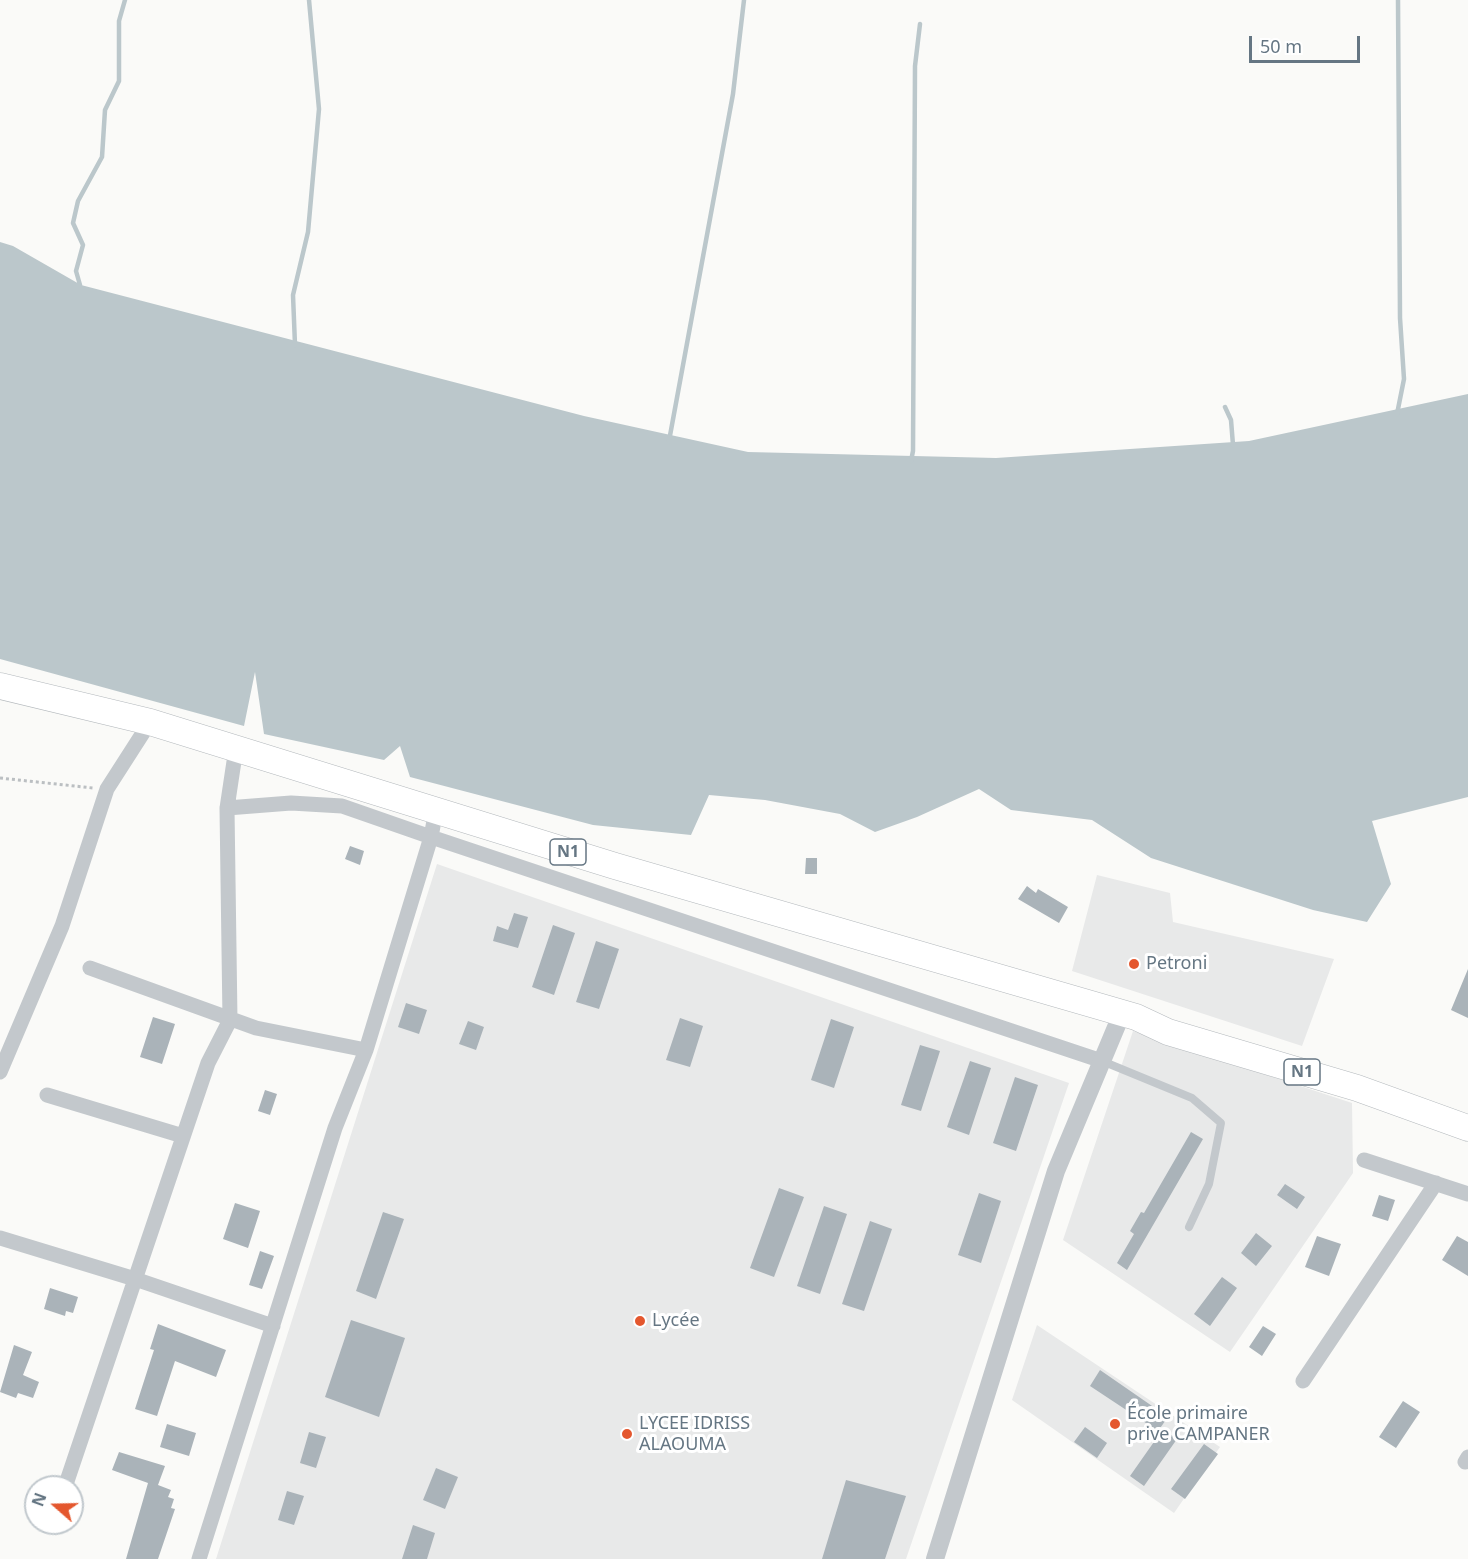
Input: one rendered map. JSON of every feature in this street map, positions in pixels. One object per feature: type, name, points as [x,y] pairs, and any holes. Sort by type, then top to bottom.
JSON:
[{"type":"highway","name":"N1","points":[[0,686],[150,722],[615,866],[1129,1015],[1168,1032],[1356,1088],[1468,1128]]},
{"type":"highway","name":"N1","points":[[1129,1015],[1166,1018],[1362,1074],[1468,1113]]},
{"type":"street","points":[[0,1072],[62,926],[107,789],[150,722]]},
{"type":"street","points":[[68,1475],[208,1063],[230,1020],[227,808],[236,748]]},
{"type":"street","points":[[227,808],[291,803],[342,806],[1102,1061]]},
{"type":"street","points":[[199,1559],[335,1128],[366,1050],[431,837],[436,810]]},
{"type":"street","points":[[90,968],[256,1028],[366,1050]]},
{"type":"street","points":[[935,1559],[1056,1171],[1102,1061],[1129,1015]]},
{"type":"street","points":[[47,1095],[183,1137]]},
{"type":"street","points":[[1364,1160],[1468,1194]]},
{"type":"street","points":[[1303,1381],[1436,1183]]},
{"type":"street","points":[[0,1238],[135,1279],[273,1326]]},
{"type":"lane","points":[[1102,1061],[1192,1098],[1221,1123],[1209,1184],[1189,1227]]},
{"type":"path","points":[[0,778],[107,789]]},
{"type":"shaded area","points":[[0,242],[13,246],[81,285],[584,416],[748,452],[996,458],[1249,441],[1468,394],[1468,797],[1372,821],[1391,884],[1367,922],[1313,910],[1151,858],[1092,820],[1011,810],[979,789],[917,817],[875,832],[840,814],[765,800],[709,795],[691,835],[593,825],[410,777],[400,746],[384,760],[264,734],[255,672],[244,726],[0,659]]},
{"type":"shaded area","name":"Lycée","points":[[437,864],[1069,1083],[906,1559],[216,1559]]},
{"type":"shaded area","points":[[1097,875],[1170,893],[1173,922],[1334,959],[1302,1046],[1072,971]]},
{"type":"shaded area","points":[[1133,1031],[1352,1103],[1353,1173],[1230,1352],[1063,1240]]},
{"type":"shaded area","name":"École primaire prive CAMPANER","points":[[1037,1325],[1220,1447],[1174,1513],[1012,1400]]},
{"type":"building","points":[[350,846],[364,851],[360,865],[345,859]]},
{"type":"building","points":[[806,858],[817,858],[817,874],[805,874]]},
{"type":"building","points":[[1027,886],[1036,893],[1038,889],[1068,907],[1059,923],[1018,899]]},
{"type":"building","points":[[514,913],[528,917],[518,948],[493,941],[497,926],[508,930]]},
{"type":"building","points":[[553,925],[575,933],[554,995],[532,987]]},
{"type":"building","points":[[596,941],[619,949],[599,1009],[576,1002]]},
{"type":"building","points":[[1468,969],[1468,1018],[1451,1010]]},
{"type":"building","points":[[406,1003],[427,1010],[419,1034],[398,1027]]},
{"type":"building","points":[[153,1017],[175,1024],[162,1064],[140,1057]]},
{"type":"building","points":[[680,1018],[703,1026],[690,1067],[666,1060]]},
{"type":"building","points":[[831,1019],[854,1027],[834,1088],[811,1080]]},
{"type":"building","points":[[468,1021],[484,1027],[476,1050],[459,1044]]},
{"type":"building","points":[[920,1045],[940,1051],[921,1111],[901,1105]]},
{"type":"building","points":[[970,1061],[991,1068],[969,1135],[947,1127]]},
{"type":"building","points":[[1015,1077],[1038,1085],[1016,1151],[993,1143]]},
{"type":"building","points":[[265,1090],[277,1094],[270,1115],[258,1111]]},
{"type":"building","points":[[1191,1132],[1203,1139],[1127,1270],[1117,1263],[1134,1234],[1130,1231],[1141,1212],[1144,1213]]},
{"type":"building","points":[[1285,1184],[1305,1197],[1297,1209],[1277,1195]]},
{"type":"building","points":[[779,1188],[804,1197],[774,1277],[750,1268]]},
{"type":"building","points":[[979,1193],[1001,1201],[981,1263],[958,1255]]},
{"type":"building","points":[[1379,1195],[1395,1200],[1388,1221],[1372,1216]]},
{"type":"building","points":[[235,1203],[260,1211],[248,1248],[223,1239]]},
{"type":"building","points":[[824,1206],[847,1214],[820,1294],[797,1286]]},
{"type":"building","points":[[383,1212],[404,1219],[376,1299],[356,1291]]},
{"type":"building","points":[[870,1221],[892,1229],[864,1311],[842,1304]]},
{"type":"building","points":[[1256,1233],[1272,1246],[1256,1266],[1241,1253]]},
{"type":"building","points":[[1317,1236],[1341,1244],[1329,1276],[1305,1267]]},
{"type":"building","points":[[1457,1236],[1468,1242],[1468,1276],[1442,1260]]},
{"type":"building","points":[[260,1251],[274,1256],[262,1289],[249,1285]]},
{"type":"building","points":[[1222,1277],[1237,1288],[1210,1326],[1194,1314]]},
{"type":"building","points":[[50,1288],[78,1297],[73,1313],[66,1311],[65,1316],[44,1309]]},
{"type":"building","points":[[351,1320],[405,1338],[379,1417],[325,1397]]},
{"type":"building","points":[[158,1324],[226,1350],[216,1377],[175,1361],[157,1416],[135,1409],[154,1350],[150,1349]]},
{"type":"building","points":[[1263,1326],[1276,1334],[1262,1356],[1249,1347]]},
{"type":"building","points":[[14,1345],[32,1352],[23,1375],[39,1382],[33,1398],[18,1393],[16,1398],[0,1392]]},
{"type":"building","points":[[1100,1370],[1168,1417],[1158,1431],[1090,1386]]},
{"type":"building","points":[[1403,1401],[1420,1412],[1396,1448],[1379,1437]]},
{"type":"building","points":[[167,1424],[196,1433],[189,1456],[160,1447]]},
{"type":"building","points":[[1085,1427],[1107,1443],[1097,1458],[1074,1442]]},
{"type":"building","points":[[1163,1429],[1177,1439],[1144,1486],[1130,1476]]},
{"type":"building","points":[[309,1432],[326,1437],[316,1468],[300,1463]]},
{"type":"building","points":[[1204,1444],[1218,1454],[1185,1499],[1171,1489]]},
{"type":"building","points":[[119,1452],[165,1466],[158,1485],[171,1490],[168,1497],[174,1499],[171,1508],[175,1509],[158,1559],[126,1559],[148,1483],[112,1470]]},
{"type":"building","points":[[436,1468],[458,1477],[445,1509],[423,1500]]},
{"type":"building","points":[[846,1480],[906,1496],[885,1559],[822,1559]]},
{"type":"building","points":[[287,1491],[304,1496],[294,1525],[278,1520]]},
{"type":"building","points":[[413,1525],[435,1533],[427,1559],[402,1559]]},
{"type":"waterway","points":[[80,285],[76,271],[83,245],[73,223],[78,201],[102,157],[105,110],[119,81],[119,21],[125,0]]},
{"type":"waterway","points":[[295,345],[293,295],[308,232],[319,109],[309,0]]},
{"type":"waterway","points":[[669,441],[733,94],[744,0]]},
{"type":"waterway","points":[[1397,414],[1404,379],[1400,318],[1398,0]]},
{"type":"waterway","points":[[911,461],[913,451],[915,66],[920,24]]},
{"type":"waterway","points":[[1225,407],[1231,420],[1233,445]]},
{"type":"place","name":"Petroni","points":[[1134,964]]},
{"type":"place","name":"Lycée","points":[[640,1321]]},
{"type":"place","name":"École primaire prive CAMPANER","points":[[1115,1424]]},
{"type":"place","name":"LYCEE IDRISS ALAOUMA","points":[[627,1434]]}]
